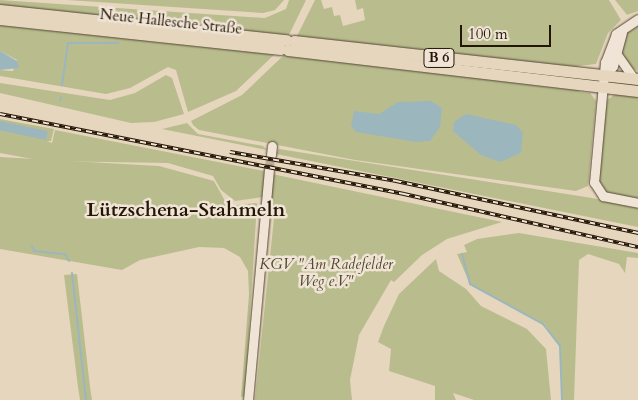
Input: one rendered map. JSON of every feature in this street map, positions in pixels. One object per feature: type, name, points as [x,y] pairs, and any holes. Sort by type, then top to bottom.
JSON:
[{"type":"main road","name":"Neue Hallesche Straße","points":[[0,10],[605,81],[636,79]]},
{"type":"main road","name":"Neue Hallesche Straße","points":[[0,19],[287,45]]},
{"type":"main road","name":"Neue Hallesche Straße","points":[[605,81],[638,91]]},
{"type":"street","points":[[638,19],[627,25],[611,44],[605,81],[596,190],[603,196],[638,203]]},
{"type":"street","points":[[605,81],[627,25]]},
{"type":"street","points":[[616,53],[636,79]]},
{"type":"street","points":[[248,398],[269,170]]},
{"type":"green space","points":[[0,0],[265,18],[286,9],[289,0],[306,0],[288,37],[0,7]]},
{"type":"green space","points":[[67,0],[284,0],[275,10],[263,13]]},
{"type":"green space","points":[[315,0],[321,0],[324,9],[332,7],[334,16],[340,15],[343,26],[365,20],[363,8],[357,10],[355,0],[609,0],[621,20],[608,33],[596,64],[578,66],[577,69],[296,38]]},
{"type":"green space","points":[[615,0],[638,0],[638,11],[627,15]]},
{"type":"green space","points":[[0,23],[277,52],[236,91],[188,112],[176,70],[168,67],[130,88],[106,94],[0,76],[0,70],[13,71],[17,60],[0,51]]},
{"type":"green space","points":[[638,26],[638,71],[627,66],[622,52],[627,33]]},
{"type":"green space","points":[[286,53],[580,88],[579,92],[590,93],[596,101],[588,186],[576,191],[355,160],[199,130],[193,125],[191,121],[242,95]]},
{"type":"green space","points":[[166,75],[172,78],[184,114],[154,122],[131,123],[0,93],[0,83],[110,100],[135,93]]},
{"type":"green space","points":[[617,93],[638,95],[638,200],[605,194],[597,181],[607,100]]},
{"type":"green space","points":[[0,119],[54,129],[51,141],[47,141],[52,143],[55,130],[264,171],[263,197],[235,201],[221,190],[213,176],[168,163],[43,161],[0,153]]},
{"type":"green space","points":[[187,123],[198,134],[263,146],[267,150],[162,129]]},
{"type":"green space","points":[[279,149],[592,198],[638,208],[638,227],[276,154]]},
{"type":"green space","points":[[0,157],[159,166],[214,181],[230,210],[237,205],[257,203],[245,396],[241,397],[249,294],[248,271],[240,257],[224,248],[199,247],[140,260],[122,270],[0,249]]},
{"type":"green space","name":"KGV \"Am Radefelder Weg e.V.\"","points":[[272,174],[502,222],[447,239],[422,255],[394,282],[391,280],[359,335],[350,380],[352,400],[255,400],[274,218],[268,218]]},
{"type":"green space","points":[[519,233],[638,253],[638,258],[627,257],[625,273],[619,264],[588,254],[579,260],[574,400],[562,400],[560,346],[544,324],[470,284],[457,254],[467,252],[464,245],[477,239]]},
{"type":"green space","points":[[436,259],[439,271],[466,289],[481,306],[527,329],[546,349],[551,400],[474,400],[453,393],[456,400],[435,400],[435,386],[389,371],[391,349],[378,342],[384,326],[399,294]]},
{"type":"green space","points":[[77,274],[92,400],[80,400],[64,275]]},
{"type":"water","points":[[0,51],[17,61],[19,68],[0,70]]},
{"type":"water","points":[[431,101],[442,108],[440,127],[430,141],[416,142],[356,132],[351,126],[354,111],[379,114],[398,102]]},
{"type":"water","points":[[466,114],[516,125],[523,133],[521,153],[500,162],[481,155],[453,131],[454,122]]},
{"type":"water","points":[[0,121],[48,131],[46,140],[0,130]]},
{"type":"waterway","points":[[62,85],[68,43],[118,43]]},
{"type":"waterway","points":[[32,246],[34,251],[65,254],[69,261]]},
{"type":"waterway","points":[[462,254],[470,284],[543,324],[560,346],[562,400]]},
{"type":"waterway","points":[[72,273],[86,400]]},
{"type":"tunnel","points":[[269,170],[271,155]]},
{"type":"railway","points":[[0,114],[404,194],[638,247]]},
{"type":"railway","points":[[230,152],[396,181],[638,233]]},
{"type":"district","name":"Lützschena-Stahmeln","points":[[186,209]]}]
